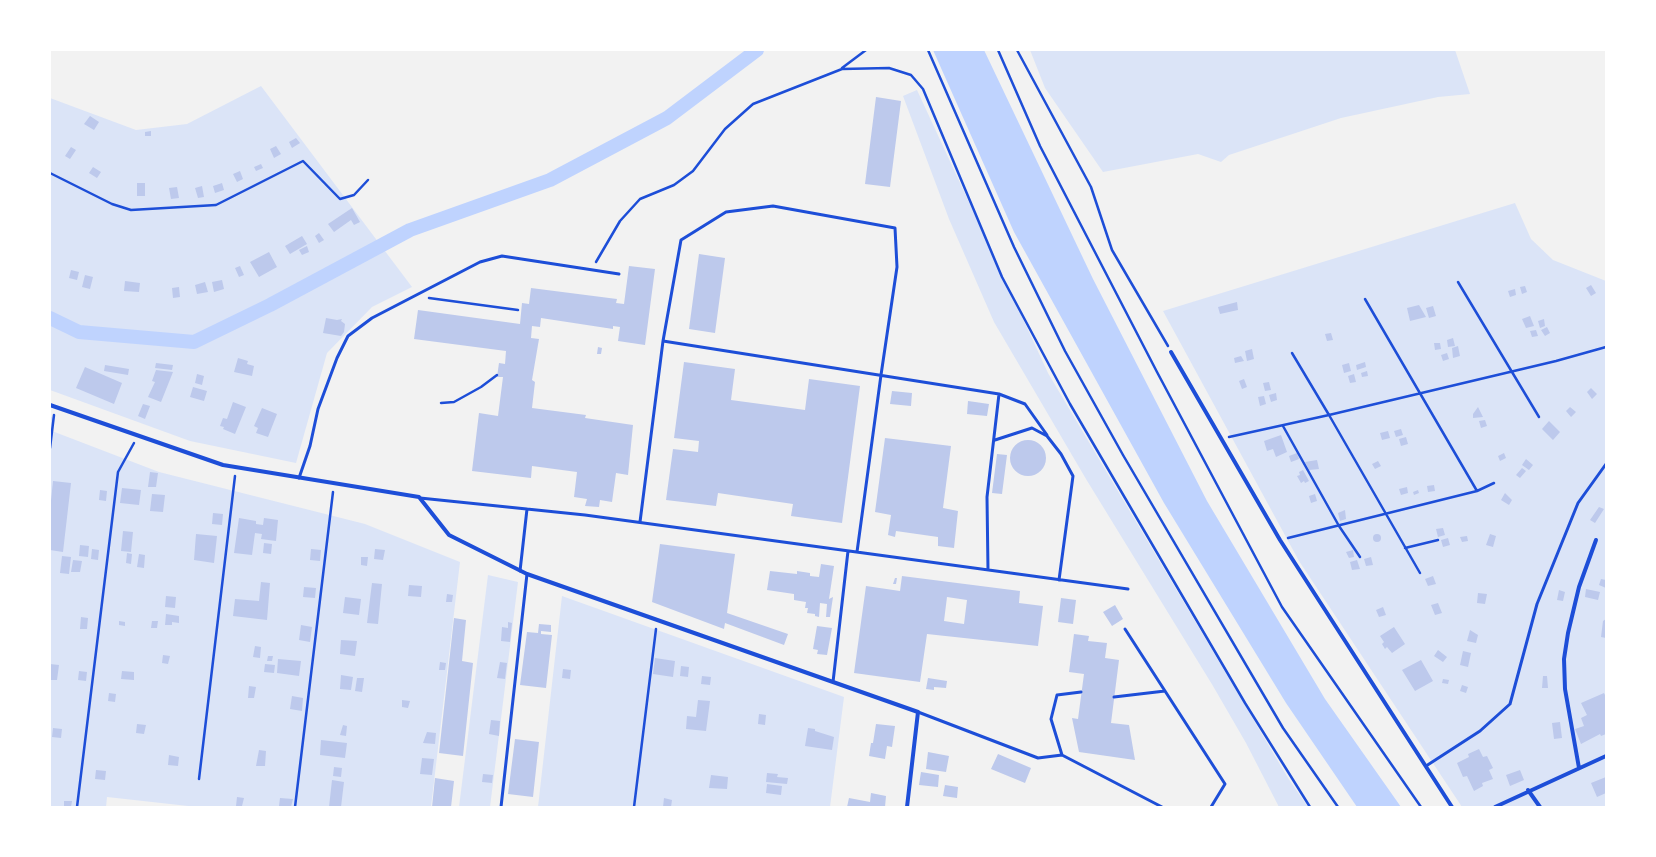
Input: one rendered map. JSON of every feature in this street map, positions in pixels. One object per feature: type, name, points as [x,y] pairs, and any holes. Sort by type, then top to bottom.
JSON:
[{"type":"street","points":[[1171,352],[1223,439],[1280,540],[1452,807]]},
{"type":"street","points":[[52,406],[223,465],[419,498],[449,536],[520,571],[918,712],[907,807]]},
{"type":"street","points":[[1579,768],[1565,689],[1564,659],[1568,633],[1579,587],[1596,540]]},
{"type":"street","points":[[1495,807],[1528,790],[1606,756]]},
{"type":"street","points":[[1528,790],[1540,807]]},
{"type":"lane","points":[[640,522],[663,341],[681,240],[726,212],[773,206],[895,228],[897,267],[857,552]]},
{"type":"lane","points":[[299,478],[310,446],[318,409],[337,358],[348,336],[372,318],[480,262],[502,256],[619,274]]},
{"type":"lane","points":[[663,341],[999,394],[1025,404],[1061,454],[1073,476],[1059,580]]},
{"type":"lane","points":[[988,570],[987,497],[995,440],[999,394]]},
{"type":"lane","points":[[995,440],[1032,428],[1047,436]]},
{"type":"lane","points":[[1426,766],[1480,731],[1510,704],[1537,604],[1578,504],[1606,464]]},
{"type":"lane","points":[[419,498],[527,508],[640,522],[1128,589]]},
{"type":"lane","points":[[520,571],[527,508]]},
{"type":"lane","points":[[833,682],[848,551]]},
{"type":"lane","points":[[501,807],[527,574]]},
{"type":"lane","points":[[1125,629],[1224,784],[1211,807]]},
{"type":"lane","points":[[1114,697],[1165,691]]},
{"type":"lane","points":[[1062,754],[1051,719],[1057,695],[1081,692]]},
{"type":"lane","points":[[918,712],[1038,758],[1062,754],[1162,807]]},
{"type":"path","points":[[591,269],[620,221],[640,199],[674,186],[693,171],[725,129],[753,104],[842,69],[866,50]]},
{"type":"path","points":[[928,50],[1014,247],[1065,351],[1123,455],[1283,728],[1338,807]]},
{"type":"path","points":[[998,50],[1040,146],[1157,372],[1282,607],[1421,807]]},
{"type":"path","points":[[1017,50],[1091,187],[1112,250],[1171,352]]},
{"type":"path","points":[[842,69],[888,68],[911,75],[923,89],[1002,277],[1070,404],[1245,703],[1310,807]]},
{"type":"path","points":[[50,173],[112,204],[131,210],[216,205],[304,161],[340,199],[354,195],[368,180]]},
{"type":"path","points":[[1458,282],[1539,417]]},
{"type":"path","points":[[414,296],[518,310]]},
{"type":"path","points":[[1366,299],[1477,491]]},
{"type":"path","points":[[1223,439],[1420,394],[1556,361],[1606,347]]},
{"type":"path","points":[[1292,353],[1420,573]]},
{"type":"path","points":[[441,403],[454,402],[481,387],[497,375]]},
{"type":"path","points":[[50,448],[52,406]]},
{"type":"path","points":[[1283,426],[1339,526],[1360,558]]},
{"type":"path","points":[[77,807],[118,472],[138,436]]},
{"type":"path","points":[[199,779],[236,467]]},
{"type":"path","points":[[295,807],[334,483]]},
{"type":"path","points":[[1280,540],[1477,491],[1494,483]]},
{"type":"path","points":[[1405,548],[1438,540]]},
{"type":"path","points":[[634,807],[657,620]]},
{"type":"shaded area","points":[[1030,50],[1455,50],[1470,94],[1438,97],[1341,118],[1229,155],[1221,162],[1198,154],[1103,172],[1045,88]]},
{"type":"shaded area","points":[[261,86],[412,287],[372,307],[327,353],[296,463],[190,441],[50,390],[50,98],[136,130],[187,124]]},
{"type":"shaded area","points":[[917,90],[1048,373],[1288,778],[1308,807],[1279,807],[1246,743],[1213,686],[1086,479],[994,322],[949,219],[903,96]]},
{"type":"shaded area","points":[[1515,203],[1531,239],[1553,260],[1606,281],[1606,807],[1462,807],[1299,561],[1163,311]]},
{"type":"shaded area","points":[[50,416],[54,418],[52,431],[159,472],[365,524],[460,562],[431,807],[197,807],[107,797],[106,807],[50,807]]},
{"type":"shaded area","points":[[488,575],[518,582],[490,807],[459,807]]},
{"type":"shaded area","points":[[562,596],[844,697],[830,807],[538,807]]},
{"type":"water","points":[[933,50],[984,50],[1093,279],[1207,501],[1325,699],[1401,807],[1357,807],[1286,703],[1164,503],[1014,232]]},
{"type":"building","points":[[876,97],[901,101],[890,187],[865,184]]},
{"type":"building","points":[[90,116],[99,122],[94,130],[84,124]]},
{"type":"building","points":[[151,131],[151,136],[145,136],[145,132]]},
{"type":"building","points":[[296,138],[300,143],[292,148],[289,142]]},
{"type":"building","points":[[276,146],[281,154],[274,158],[270,149]]},
{"type":"building","points":[[71,147],[76,150],[70,159],[65,156]]},
{"type":"building","points":[[261,164],[263,168],[256,171],[254,167]]},
{"type":"building","points":[[93,167],[101,172],[97,178],[89,173]]},
{"type":"building","points":[[240,171],[243,179],[237,182],[233,174]]},
{"type":"building","points":[[137,183],[145,183],[145,196],[137,196]]},
{"type":"building","points":[[222,183],[224,190],[215,193],[213,186]]},
{"type":"building","points":[[202,186],[204,197],[198,198],[195,188]]},
{"type":"building","points":[[177,187],[179,198],[171,199],[169,188]]},
{"type":"building","points":[[352,208],[360,222],[354,225],[351,220],[334,232],[328,224]]},
{"type":"building","points":[[319,233],[324,240],[319,243],[315,236]]},
{"type":"building","points":[[302,236],[307,244],[290,254],[285,246]]},
{"type":"building","points":[[307,246],[309,252],[302,255],[299,250]]},
{"type":"building","points":[[269,252],[277,267],[259,277],[250,262]]},
{"type":"building","points":[[699,254],[725,258],[715,333],[689,329]]},
{"type":"building","points":[[240,266],[244,275],[239,277],[235,268]]},
{"type":"building","points":[[629,266],[655,269],[645,345],[618,341],[620,327],[613,326],[613,329],[541,318],[540,327],[532,326],[531,338],[539,339],[532,380],[535,382],[532,408],[586,415],[585,418],[633,425],[628,475],[616,473],[612,502],[600,500],[599,507],[585,506],[587,499],[574,497],[577,472],[532,466],[531,478],[472,471],[479,413],[498,416],[503,377],[497,377],[499,363],[505,364],[506,351],[414,339],[418,310],[520,324],[522,303],[529,304],[531,288],[617,299],[616,303],[624,304]]},
{"type":"building","points":[[71,270],[79,272],[77,280],[69,278]]},
{"type":"building","points":[[85,275],[93,277],[90,289],[82,287]]},
{"type":"building","points":[[222,280],[224,289],[214,292],[212,282]]},
{"type":"building","points":[[125,281],[140,283],[139,292],[124,291]]},
{"type":"building","points":[[205,282],[208,292],[197,294],[195,285]]},
{"type":"building","points":[[1591,285],[1596,293],[1591,296],[1586,288]]},
{"type":"building","points":[[1525,286],[1527,292],[1522,294],[1520,287]]},
{"type":"building","points":[[179,287],[180,297],[173,298],[172,288]]},
{"type":"building","points":[[1515,289],[1516,295],[1510,297],[1508,291]]},
{"type":"building","points":[[1237,302],[1238,310],[1220,314],[1218,307]]},
{"type":"building","points":[[1419,305],[1426,317],[1410,321],[1407,308]]},
{"type":"building","points":[[1433,306],[1436,316],[1429,318],[1426,308]]},
{"type":"building","points":[[1530,316],[1534,326],[1526,328],[1522,319]]},
{"type":"building","points":[[326,318],[337,320],[342,319],[341,321],[345,324],[344,332],[341,336],[323,333]]},
{"type":"building","points":[[1544,319],[1545,326],[1540,328],[1538,321]]},
{"type":"building","points":[[1547,327],[1550,333],[1545,336],[1541,330]]},
{"type":"building","points":[[1536,330],[1538,336],[1532,337],[1530,331]]},
{"type":"building","points":[[1331,333],[1333,340],[1327,341],[1325,334]]},
{"type":"building","points":[[1453,338],[1455,346],[1448,347],[1447,340]]},
{"type":"building","points":[[1434,343],[1440,343],[1441,349],[1435,350]]},
{"type":"building","points":[[1458,346],[1460,356],[1453,358],[1452,348]]},
{"type":"building","points":[[598,347],[602,348],[601,354],[597,354]]},
{"type":"building","points":[[1252,349],[1254,359],[1247,361],[1245,351]]},
{"type":"building","points":[[1447,353],[1449,359],[1443,361],[1441,355]]},
{"type":"building","points":[[1241,356],[1244,361],[1235,363],[1234,358]]},
{"type":"building","points":[[238,358],[248,361],[247,364],[254,366],[252,376],[234,372]]},
{"type":"building","points":[[684,362],[735,369],[731,400],[805,410],[809,379],[860,386],[842,523],[791,516],[793,504],[718,493],[716,506],[666,500],[673,449],[698,452],[699,441],[674,438]]},
{"type":"building","points":[[1365,362],[1366,367],[1357,370],[1356,365]]},
{"type":"building","points":[[156,363],[173,365],[172,370],[155,368]]},
{"type":"building","points":[[1349,363],[1351,371],[1344,373],[1342,365]]},
{"type":"building","points":[[105,365],[129,369],[128,375],[104,371]]},
{"type":"building","points":[[85,367],[122,383],[114,404],[76,388]]},
{"type":"building","points":[[156,370],[173,372],[161,402],[148,397],[155,382],[152,381]]},
{"type":"building","points":[[1367,371],[1368,376],[1362,377],[1361,373]]},
{"type":"building","points":[[197,374],[204,376],[202,385],[195,383]]},
{"type":"building","points":[[1354,374],[1356,382],[1350,383],[1348,376]]},
{"type":"building","points":[[1244,379],[1247,387],[1242,389],[1239,381]]},
{"type":"building","points":[[1269,382],[1271,390],[1265,391],[1263,383]]},
{"type":"building","points":[[193,387],[207,391],[204,401],[190,397]]},
{"type":"building","points":[[1591,388],[1597,394],[1592,399],[1587,392]]},
{"type":"building","points":[[892,391],[912,393],[911,406],[890,404]]},
{"type":"building","points":[[1276,393],[1277,400],[1271,402],[1269,395]]},
{"type":"building","points":[[1264,396],[1266,404],[1260,406],[1258,397]]},
{"type":"building","points":[[968,401],[989,404],[987,416],[967,414]]},
{"type":"building","points":[[233,402],[246,407],[235,434],[223,429],[224,427],[220,426],[223,418],[227,419]]},
{"type":"building","points":[[143,404],[150,406],[145,419],[138,416]]},
{"type":"building","points":[[1478,407],[1483,417],[1473,418],[1473,414]]},
{"type":"building","points":[[1570,407],[1576,412],[1571,417],[1566,411]]},
{"type":"building","points":[[262,408],[277,414],[268,437],[256,433],[258,428],[254,426]]},
{"type":"building","points":[[1485,420],[1487,426],[1481,428],[1479,421]]},
{"type":"building","points":[[1549,421],[1560,432],[1553,440],[1542,429]]},
{"type":"building","points":[[1401,429],[1403,435],[1396,437],[1394,431]]},
{"type":"building","points":[[1388,431],[1390,438],[1382,440],[1380,433]]},
{"type":"building","points":[[1281,435],[1287,452],[1276,457],[1273,449],[1267,451],[1264,441]]},
{"type":"building","points":[[1406,437],[1408,444],[1401,446],[1399,439]]},
{"type":"building","points":[[885,438],[951,446],[943,508],[958,511],[954,548],[938,546],[938,537],[896,531],[895,537],[888,535],[891,515],[875,512]]},
{"type":"building","points":[[1032,440],[1041,445],[1045,451],[1045,465],[1041,471],[1032,476],[1024,476],[1015,471],[1011,465],[1010,454],[1015,445],[1021,441]]},
{"type":"building","points":[[1297,453],[1299,459],[1291,462],[1289,456]]},
{"type":"building","points":[[1504,453],[1506,458],[1500,461],[1498,456]]},
{"type":"building","points":[[997,454],[1007,455],[1002,494],[992,493]]},
{"type":"building","points":[[1526,459],[1533,465],[1529,470],[1522,465]]},
{"type":"building","points":[[1317,460],[1319,469],[1309,470],[1305,462]]},
{"type":"building","points":[[1378,461],[1381,466],[1375,469],[1372,464]]},
{"type":"building","points":[[1522,468],[1526,471],[1520,478],[1516,475]]},
{"type":"building","points":[[1303,470],[1309,481],[1305,483],[1304,481],[1301,483],[1297,476],[1300,475],[1299,472]]},
{"type":"building","points":[[150,472],[158,473],[156,487],[148,487]]},
{"type":"building","points":[[53,481],[71,483],[63,552],[50,550],[50,510]]},
{"type":"building","points":[[1434,485],[1435,491],[1428,492],[1427,486]]},
{"type":"building","points":[[1407,487],[1408,493],[1401,495],[1399,489]]},
{"type":"building","points":[[122,488],[141,490],[139,505],[120,503]]},
{"type":"building","points":[[100,490],[107,491],[106,501],[99,500]]},
{"type":"building","points":[[1418,490],[1419,493],[1414,495],[1413,492]]},
{"type":"building","points":[[1505,493],[1512,500],[1509,505],[1501,500]]},
{"type":"building","points":[[152,494],[165,495],[163,512],[150,511]]},
{"type":"building","points":[[1315,494],[1317,501],[1311,503],[1309,496]]},
{"type":"building","points":[[1599,507],[1604,509],[1595,523],[1590,520]]},
{"type":"building","points":[[1345,510],[1346,519],[1340,521],[1338,513]]},
{"type":"building","points":[[213,513],[223,514],[222,525],[212,524]]},
{"type":"building","points":[[239,518],[256,521],[256,524],[263,525],[264,518],[278,520],[276,541],[261,539],[262,534],[255,533],[252,555],[234,553]]},
{"type":"building","points":[[1443,528],[1445,535],[1438,537],[1436,529]]},
{"type":"building","points":[[123,531],[133,532],[131,552],[121,551]]},
{"type":"building","points":[[196,534],[217,536],[214,563],[194,560]]},
{"type":"building","points":[[1375,534],[1379,534],[1381,538],[1379,542],[1375,542],[1373,540],[1373,536]]},
{"type":"building","points":[[1490,534],[1496,536],[1493,547],[1486,545]]},
{"type":"building","points":[[1467,536],[1468,541],[1462,542],[1460,537]]},
{"type":"building","points":[[1448,538],[1450,545],[1443,547],[1441,540]]},
{"type":"building","points":[[264,543],[272,544],[271,554],[263,553]]},
{"type":"building","points":[[660,544],[735,554],[727,613],[788,634],[784,645],[725,623],[724,629],[652,602]]},
{"type":"building","points":[[80,545],[89,546],[88,557],[79,556]]},
{"type":"building","points":[[92,549],[99,550],[98,560],[91,559]]},
{"type":"building","points":[[311,549],[321,550],[320,561],[310,560]]},
{"type":"building","points":[[375,549],[385,550],[383,560],[374,559]]},
{"type":"building","points":[[1353,550],[1354,557],[1349,558],[1346,552]]},
{"type":"building","points":[[127,553],[132,554],[131,564],[126,563]]},
{"type":"building","points":[[139,554],[145,555],[144,568],[137,567]]},
{"type":"building","points":[[62,556],[71,557],[69,574],[60,573]]},
{"type":"building","points":[[361,557],[368,557],[367,566],[361,565]]},
{"type":"building","points":[[1371,557],[1373,565],[1366,566],[1364,559]]},
{"type":"building","points":[[73,560],[82,561],[80,572],[71,572]]},
{"type":"building","points":[[1357,560],[1360,569],[1352,570],[1350,562]]},
{"type":"building","points":[[821,564],[834,566],[829,599],[833,597],[830,617],[826,617],[827,604],[820,603],[819,617],[815,616],[815,614],[807,613],[808,608],[805,608],[806,602],[794,600],[794,594],[767,590],[770,571],[797,574],[797,571],[810,573],[810,576],[819,577]]},
{"type":"building","points":[[902,576],[1020,591],[1019,603],[1043,606],[1038,646],[927,634],[920,682],[854,673],[866,586],[900,591]],"holes":[[[947,597],[967,600],[964,624],[944,621]]]},
{"type":"building","points":[[1433,576],[1436,584],[1428,586],[1425,579]]},
{"type":"building","points":[[895,578],[897,578],[896,584],[893,584]]},
{"type":"building","points":[[1601,579],[1606,580],[1606,588],[1599,585]]},
{"type":"building","points":[[261,582],[270,583],[267,620],[233,616],[235,599],[259,601]]},
{"type":"building","points":[[372,583],[382,584],[378,624],[367,623]]},
{"type":"building","points":[[409,585],[422,586],[421,597],[408,596]]},
{"type":"building","points":[[304,587],[316,588],[315,598],[303,597]]},
{"type":"building","points":[[1586,589],[1600,592],[1598,600],[1585,597]]},
{"type":"building","points":[[1559,590],[1565,592],[1563,601],[1557,600]]},
{"type":"building","points":[[1478,593],[1487,594],[1485,604],[1477,603]]},
{"type":"building","points":[[447,594],[453,595],[452,602],[446,602]]},
{"type":"building","points":[[166,596],[176,597],[175,608],[165,607]]},
{"type":"building","points":[[345,597],[361,599],[359,615],[343,613]]},
{"type":"building","points":[[1061,598],[1076,600],[1073,624],[1058,622]]},
{"type":"building","points":[[1438,603],[1442,613],[1435,615],[1431,605]]},
{"type":"building","points":[[1115,605],[1123,619],[1112,626],[1103,612]]},
{"type":"building","points":[[1383,607],[1386,615],[1379,617],[1376,610]]},
{"type":"building","points":[[166,614],[179,616],[179,623],[172,622],[172,625],[165,625]]},
{"type":"building","points":[[81,617],[88,618],[87,629],[80,629]]},
{"type":"building","points":[[454,618],[466,620],[462,661],[473,663],[463,756],[439,753]]},
{"type":"building","points":[[1606,619],[1606,638],[1601,637],[1603,621]]},
{"type":"building","points":[[119,621],[125,622],[125,626],[119,625]]},
{"type":"building","points":[[152,621],[158,621],[157,628],[151,628]]},
{"type":"building","points":[[508,622],[512,623],[510,642],[501,641],[502,627],[508,628]]},
{"type":"building","points":[[539,624],[551,625],[551,632],[541,631],[541,634],[552,635],[546,688],[520,685],[527,632],[538,633]]},
{"type":"building","points":[[301,625],[312,627],[310,642],[299,640]]},
{"type":"building","points":[[817,626],[832,628],[827,655],[817,654],[818,650],[813,649]]},
{"type":"building","points":[[1394,627],[1405,644],[1392,653],[1387,647],[1385,649],[1382,644],[1384,642],[1380,636]]},
{"type":"building","points":[[1470,630],[1478,635],[1476,643],[1467,641]]},
{"type":"building","points":[[1074,634],[1089,636],[1088,641],[1107,643],[1105,658],[1119,660],[1111,723],[1129,725],[1135,760],[1079,752],[1072,718],[1078,719],[1084,674],[1069,672]]},
{"type":"building","points":[[341,640],[357,641],[355,656],[340,654]]},
{"type":"building","points":[[255,646],[261,647],[260,658],[253,657]]},
{"type":"building","points":[[1438,650],[1447,657],[1443,662],[1434,656]]},
{"type":"building","points":[[1463,651],[1471,653],[1468,667],[1460,665]]},
{"type":"building","points":[[163,655],[170,656],[168,664],[162,663]]},
{"type":"building","points":[[268,656],[273,656],[272,661],[267,661]]},
{"type":"building","points":[[655,658],[675,661],[673,677],[653,674]]},
{"type":"building","points":[[278,659],[301,661],[299,676],[277,673]]},
{"type":"building","points":[[1421,660],[1433,681],[1415,691],[1402,670]]},
{"type":"building","points":[[440,662],[446,663],[445,670],[439,670]]},
{"type":"building","points":[[500,662],[507,663],[505,679],[497,678]]},
{"type":"building","points":[[50,664],[59,665],[57,680],[50,680]]},
{"type":"building","points":[[265,664],[275,665],[274,673],[264,672]]},
{"type":"building","points":[[681,666],[689,667],[688,677],[680,676]]},
{"type":"building","points":[[563,669],[571,670],[570,679],[562,678]]},
{"type":"building","points":[[79,671],[87,672],[86,681],[78,680]]},
{"type":"building","points":[[122,671],[134,672],[134,680],[121,679]]},
{"type":"building","points":[[341,675],[353,677],[351,690],[340,689]]},
{"type":"building","points":[[702,676],[711,677],[710,685],[701,684]]},
{"type":"building","points":[[1543,676],[1547,676],[1548,688],[1542,688]]},
{"type":"building","points":[[357,678],[364,678],[362,692],[355,691]]},
{"type":"building","points":[[928,678],[947,681],[946,688],[934,687],[934,690],[926,689]]},
{"type":"building","points":[[1443,679],[1449,680],[1448,684],[1442,683]]},
{"type":"building","points":[[1462,685],[1468,687],[1466,693],[1460,691]]},
{"type":"building","points":[[249,686],[256,687],[254,698],[248,698]]},
{"type":"building","points":[[109,693],[116,694],[115,702],[108,701]]},
{"type":"building","points":[[1604,693],[1606,697],[1606,734],[1601,736],[1600,734],[1581,744],[1575,729],[1584,726],[1581,718],[1587,715],[1581,703]]},
{"type":"building","points":[[292,696],[303,698],[302,711],[290,709]]},
{"type":"building","points":[[402,700],[410,701],[408,708],[402,707]]},
{"type":"building","points":[[698,700],[710,701],[706,731],[686,729],[687,716],[696,717]]},
{"type":"building","points":[[759,714],[766,715],[765,725],[758,724]]},
{"type":"building","points":[[491,720],[500,721],[499,736],[489,734]]},
{"type":"building","points":[[1560,722],[1562,738],[1554,739],[1552,723]]},
{"type":"building","points":[[137,724],[146,725],[144,734],[136,733]]},
{"type":"building","points":[[876,724],[895,726],[892,747],[887,746],[885,759],[869,756]]},
{"type":"building","points":[[343,725],[347,726],[346,736],[340,735]]},
{"type":"building","points":[[53,728],[62,729],[61,738],[52,737]]},
{"type":"building","points":[[808,728],[815,729],[815,731],[834,737],[832,750],[805,746]]},
{"type":"building","points":[[427,732],[436,733],[435,744],[423,743]]},
{"type":"building","points":[[515,739],[539,742],[533,797],[508,794]]},
{"type":"building","points":[[321,740],[347,743],[345,758],[320,755]]},
{"type":"building","points":[[1479,749],[1483,757],[1487,756],[1493,768],[1489,770],[1493,779],[1482,783],[1483,786],[1474,791],[1467,776],[1463,777],[1457,763],[1469,757],[1468,754]]},
{"type":"building","points":[[259,750],[266,751],[265,766],[256,766]]},
{"type":"building","points":[[928,752],[949,756],[946,772],[926,769]]},
{"type":"building","points":[[998,754],[1031,768],[1025,783],[991,769]]},
{"type":"building","points":[[169,755],[179,757],[178,766],[168,765]]},
{"type":"building","points":[[422,758],[434,759],[432,775],[420,774]]},
{"type":"building","points":[[334,767],[342,768],[341,777],[333,776]]},
{"type":"building","points":[[96,770],[106,771],[105,780],[95,779]]},
{"type":"building","points":[[1520,770],[1524,780],[1510,786],[1506,775]]},
{"type":"building","points":[[921,772],[939,775],[938,787],[919,785]]},
{"type":"building","points":[[767,773],[778,774],[777,777],[788,778],[787,784],[766,782]]},
{"type":"building","points":[[483,774],[493,775],[492,783],[482,782]]},
{"type":"building","points":[[711,775],[728,777],[727,789],[709,788]]},
{"type":"building","points":[[1606,777],[1606,793],[1597,797],[1591,783]]},
{"type":"building","points":[[435,778],[454,781],[451,807],[432,807]]},
{"type":"building","points":[[332,780],[344,782],[341,807],[329,807]]},
{"type":"building","points":[[767,784],[782,786],[781,795],[766,793]]},
{"type":"building","points":[[945,785],[958,787],[957,798],[943,796]]},
{"type":"building","points":[[871,793],[886,796],[885,807],[847,807],[849,798],[870,802]]},
{"type":"building","points":[[237,797],[244,798],[242,806],[236,806]]},
{"type":"building","points":[[280,798],[293,799],[291,807],[279,806]]},
{"type":"building","points":[[664,798],[672,800],[671,807],[663,807]]},
{"type":"building","points":[[64,801],[72,801],[71,807],[64,807]]},
{"type":"waterway","points":[[50,318],[79,332],[194,342],[270,305],[410,230],[550,180],[667,118],[757,50]]}]
